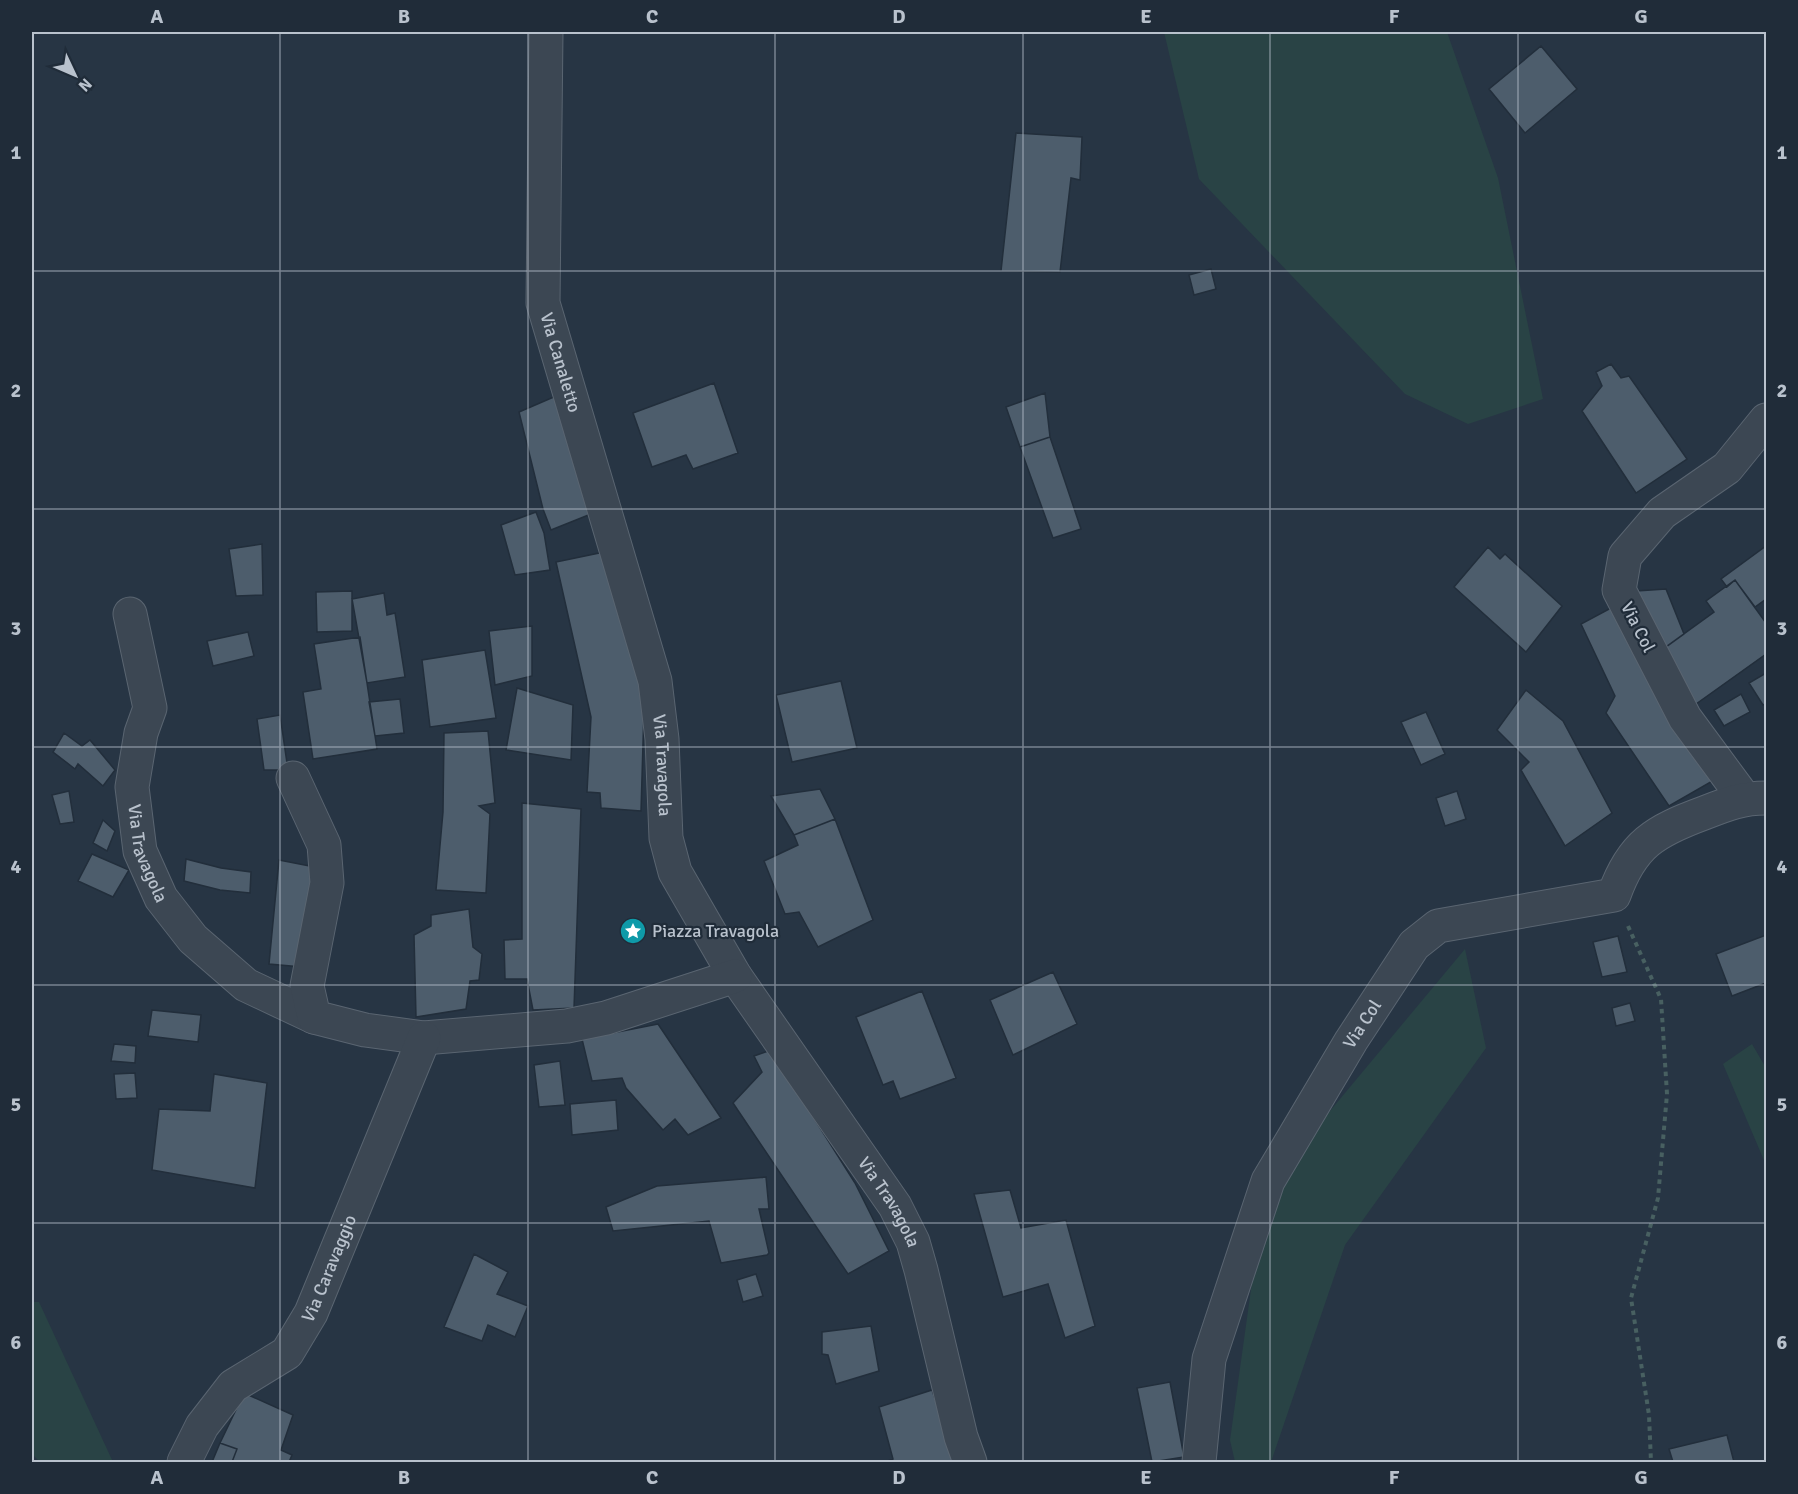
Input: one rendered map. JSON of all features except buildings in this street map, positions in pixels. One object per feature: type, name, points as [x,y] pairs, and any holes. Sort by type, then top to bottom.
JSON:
[{"type":"street","name":"Via Canaletto","points":[[546,32],[543,303],[655,681]]},
{"type":"street","name":"Via Col","points":[[1199,1462],[1209,1359],[1268,1181],[1351,1041],[1414,945],[1438,926],[1614,895],[1623,870],[1637,851],[1666,827],[1755,798],[1685,718],[1619,590],[1625,556],[1662,513],[1727,468],[1767,420]]},
{"type":"street","name":"Via Travagola","points":[[130,614],[150,708],[141,733],[132,787],[140,851],[161,898],[193,939],[246,985],[314,1017],[365,1030],[424,1038],[567,1026],[606,1018],[735,976]]},
{"type":"street","name":"Via Travagola","points":[[655,681],[663,739],[666,838],[675,872],[735,976],[895,1206],[913,1242],[961,1437],[970,1462]]},
{"type":"street","points":[[293,778],[324,844],[327,883],[307,986],[314,1017]]},
{"type":"street","name":"Via Caravaggio","points":[[184,1462],[202,1426],[233,1386],[287,1353],[311,1313],[424,1038]]},
{"type":"path","points":[[1614,895],[1661,999],[1668,1094],[1658,1198],[1631,1298],[1648,1415],[1651,1462]]},
{"type":"green space","points":[[1164,32],[1447,32],[1498,178],[1543,399],[1468,424],[1405,394],[1199,179]]},
{"type":"green space","points":[[1465,949],[1486,1048],[1345,1245],[1271,1462],[1235,1462],[1230,1440],[1265,1189]]},
{"type":"green space","points":[[1752,1044],[1766,1068],[1766,1165],[1723,1064]]},
{"type":"green space","points":[[32,1302],[39,1302],[113,1462],[40,1462],[32,1454]]},
{"type":"place","name":"Piazza Travagola","points":[[633,931]]}]
